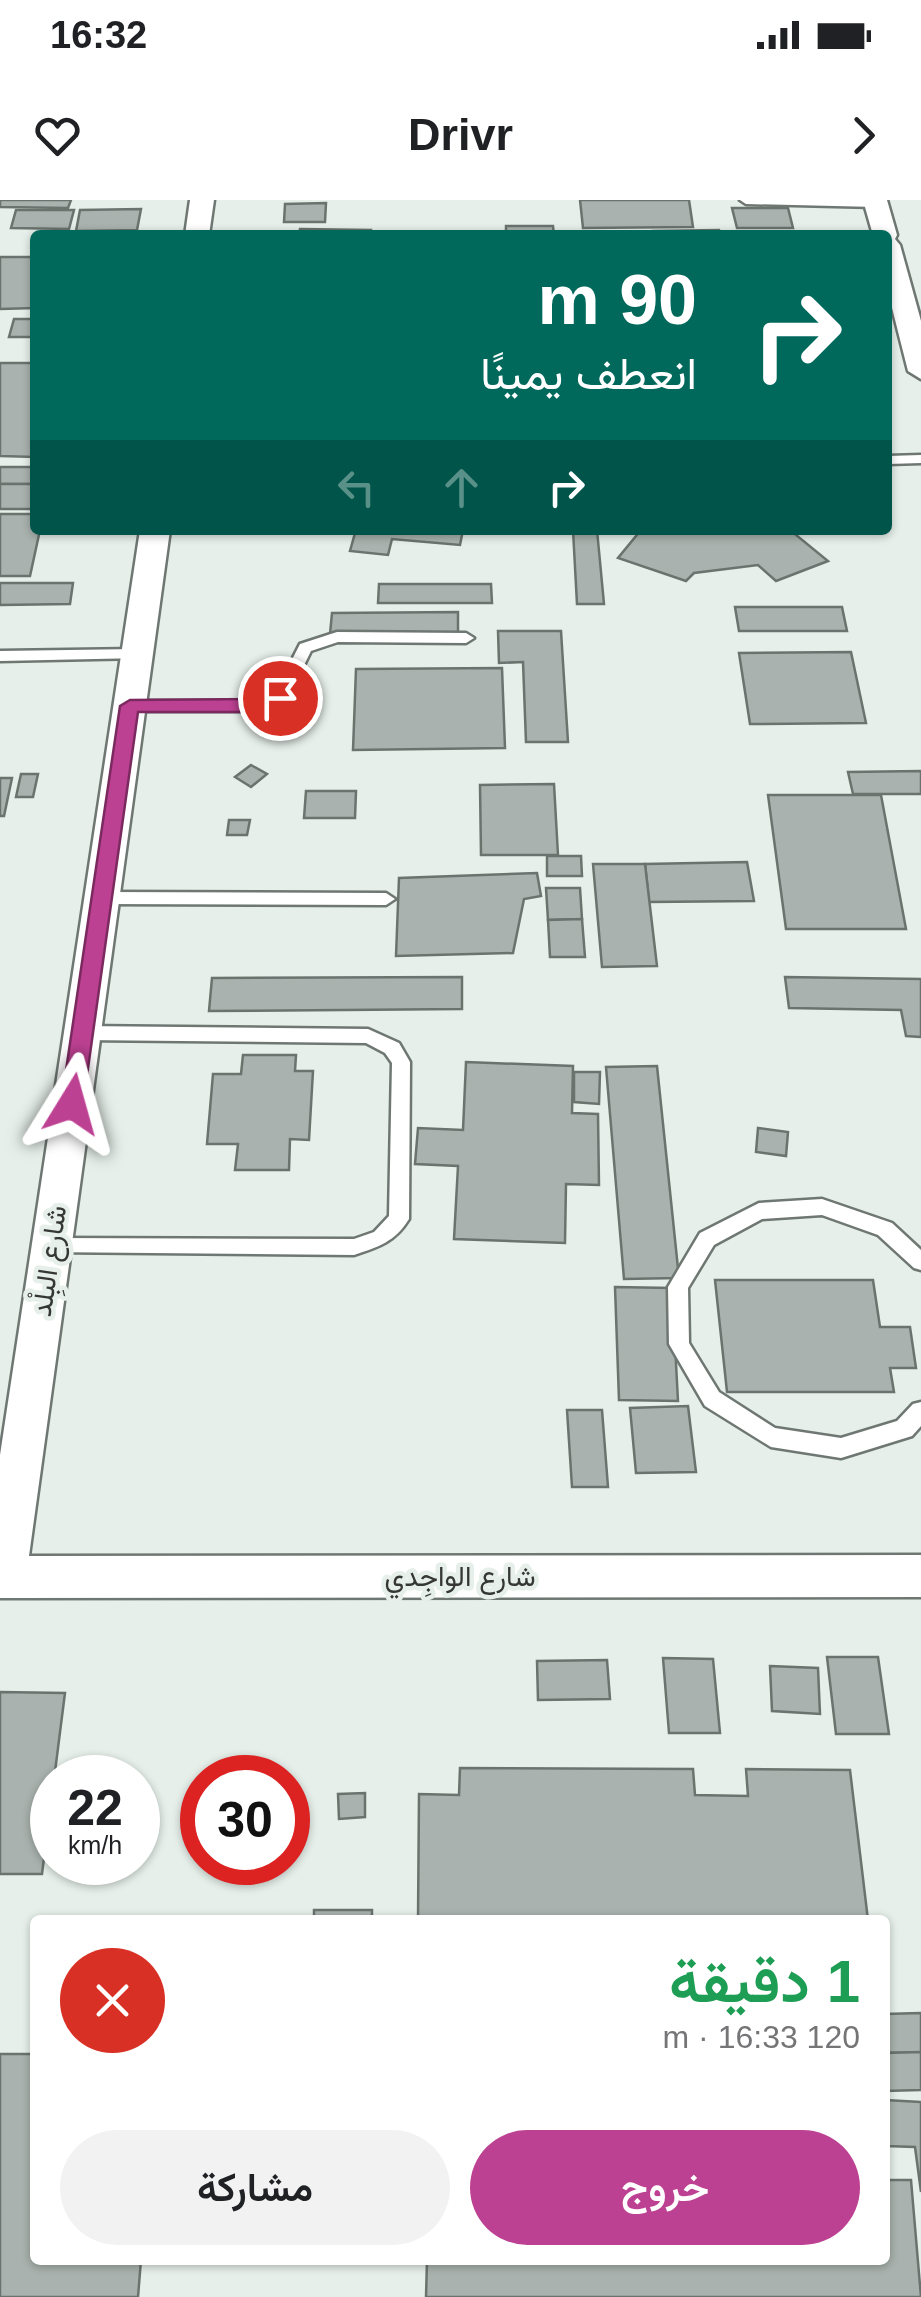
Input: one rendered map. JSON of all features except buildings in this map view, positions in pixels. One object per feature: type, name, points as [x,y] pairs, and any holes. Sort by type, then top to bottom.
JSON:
[{"type":"street","points":[[198,230],[202,200]]},
{"type":"street","points":[[875,201],[883,230]]},
{"type":"street","points":[[892,259],[921,371]]},
{"type":"street","name":"شارع البِلْد","points":[[2,1577],[154,535]]},
{"type":"street","name":"شارع الواجِدي","points":[[2,1577],[921,1576]]},
{"type":"lane","points":[[746,200],[875,201]]},
{"type":"lane","points":[[892,460],[921,459]]},
{"type":"lane","points":[[130,706],[270,706],[280,698],[305,648],[337,637],[466,638]]},
{"type":"lane","points":[[0,656],[137,654]]},
{"type":"lane","points":[[102,898],[386,899]]},
{"type":"lane","points":[[52,1246],[354,1247],[381,1238],[399,1219],[401,1062],[392,1048],[368,1036],[82,1033]]},
{"type":"lane","points":[[921,1262],[884,1229],[822,1207],[759,1211],[707,1239],[678,1287],[679,1344],[712,1399],[770,1437],[841,1448],[904,1429],[921,1411]]},
{"type":"route","points":[[72,1104],[130,706],[270,706],[280,698]]}]
